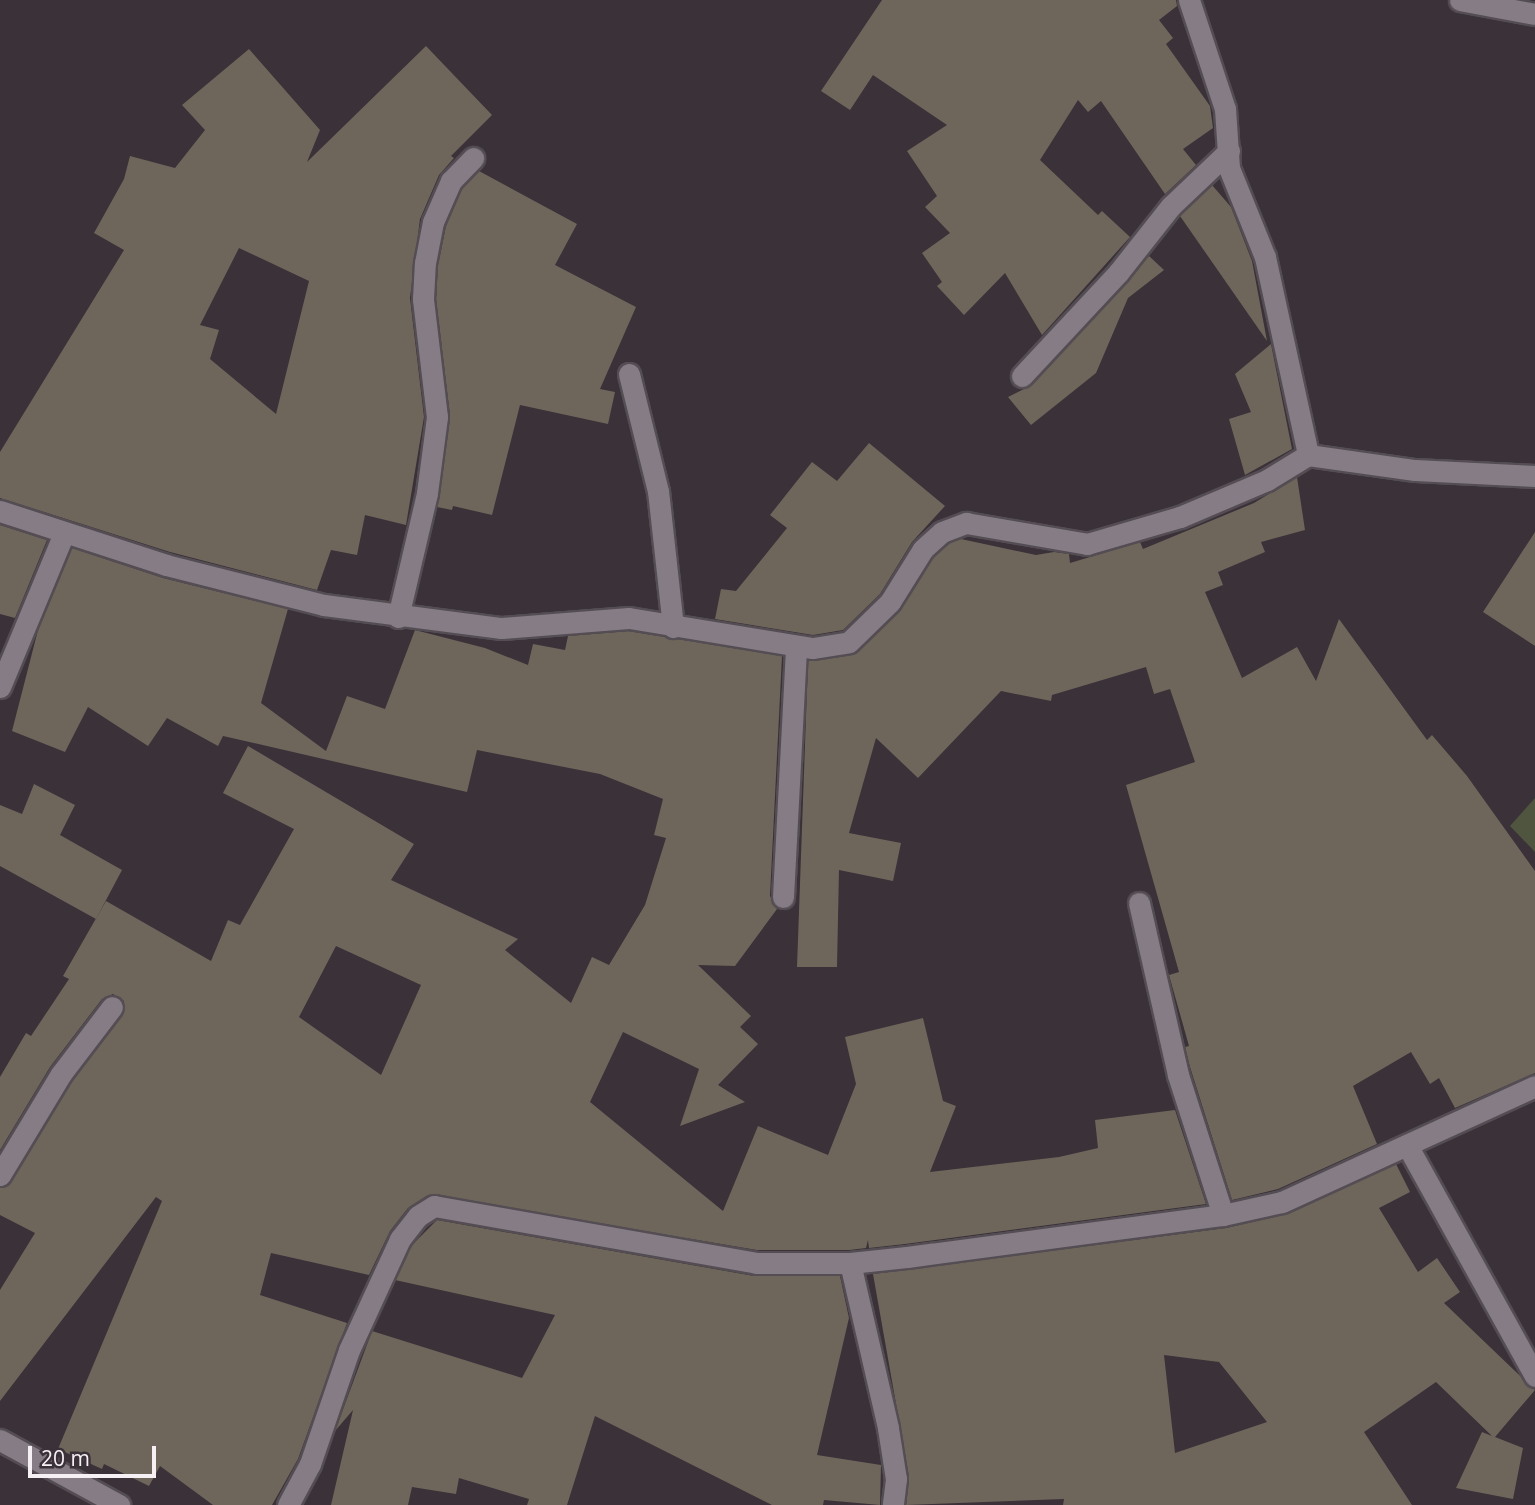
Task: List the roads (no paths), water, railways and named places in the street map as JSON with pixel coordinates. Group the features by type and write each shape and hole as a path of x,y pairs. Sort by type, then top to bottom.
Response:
{"street":[{"path":"1188,0 1225,109 1229,168 1265,257 1308,455"},
{"path":"1460,0 1535,14"},
{"path":"1022,376 1118,273 1171,206 1229,151"},
{"path":"398,617 427,493 437,417 424,310 425,263 433,222 451,181 473,158"},
{"path":"629,374 658,491 673,626"},
{"path":"0,511 166,565 324,605 398,617 502,628 606,618 673,626 796,648 849,642 890,602 923,549 942,532 966,523 1087,544 1180,517 1267,480 1308,455 1415,470 1535,476"},
{"path":"0,687 65,533"},
{"path":"783,897 796,648"},
{"path":"1139,903 1178,1075 1223,1215"},
{"path":"0,1175 61,1074 113,1007"},
{"path":"288,1505 310,1464 349,1350 400,1239 418,1216 434,1206 756,1263 850,1263 1223,1215 1282,1202 1535,1086"},
{"path":"1407,1145 1535,1376"},
{"path":"850,1263 888,1429 896,1479 893,1505"},
{"path":"0,1440 119,1505"}]}
